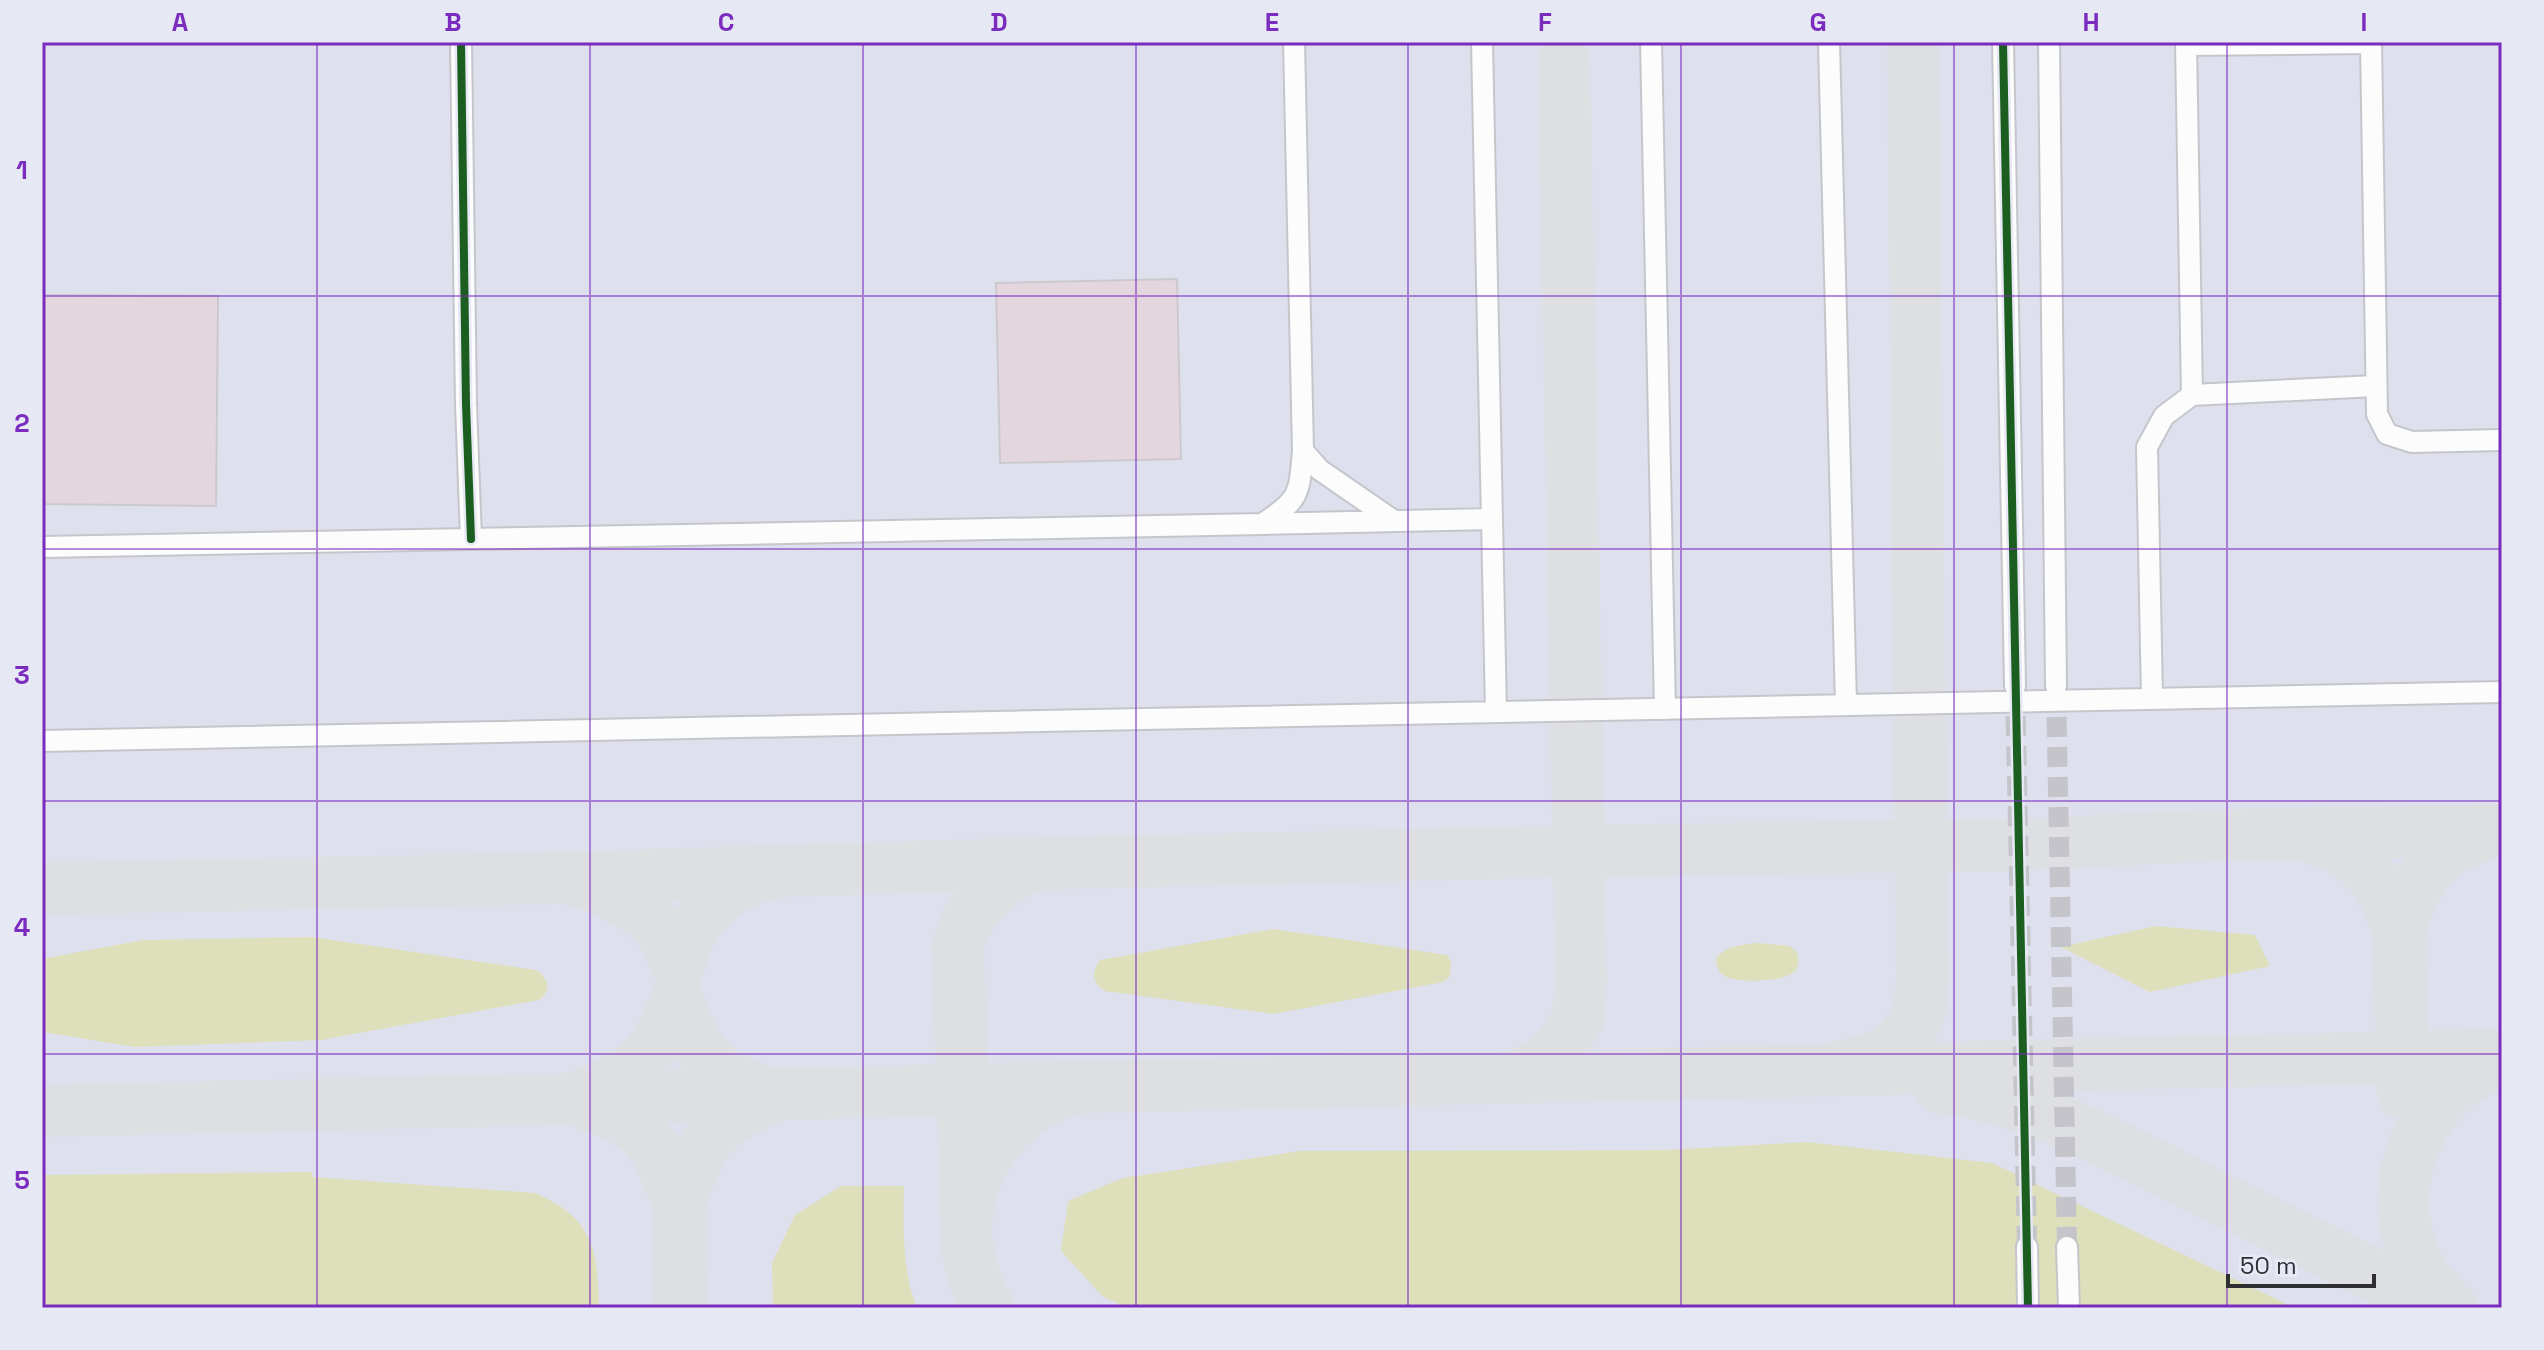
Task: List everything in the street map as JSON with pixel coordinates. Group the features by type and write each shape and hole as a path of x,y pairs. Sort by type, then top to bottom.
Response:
{"street":[{"path":"461,42 471,539"},
{"path":"1262,524 1284,510 1300,488 1303,451 1294,42"},
{"path":"1482,42 1496,712"},
{"path":"1651,42 1665,709"},
{"path":"1829,42 1846,705"},
{"path":"2003,42 2015,686"},
{"path":"2049,42 2056,686"},
{"path":"2192,395 2186,43 2371,42 2377,414 2387,434 2412,442 2502,440"},
{"path":"2152,699 2147,447 2164,416 2192,395 2375,386"},
{"path":"1303,451 1320,470 1394,521"},
{"path":"42,547 1492,519"},
{"path":"42,741 2502,692"},
{"path":"2027,1247 2028,1308"},
{"path":"2067,1247 2069,1308"}],"shaded area":[{"path":"42,42 2502,42 2502,1308 42,1308"}],"green space":[{"path":"2156,926 2255,935 2270,966 2150,992 2061,947"},
{"path":"1274,929 1447,955 1451,962 1450,976 1443,982 1273,1014 1105,991 1094,977 1100,960"},
{"path":"312,937 536,970 544,977 547,988 539,1000 321,1040 135,1047 42,1032 42,959 143,940"},
{"path":"1758,943 1790,946 1797,952 1796,970 1782,978 1761,981 1738,980 1720,972 1716,958 1725,950"},
{"path":"1807,1142 1992,1163 2295,1308 1128,1308 1102,1296 1061,1251 1068,1201 1123,1178 1300,1151 1668,1150"},
{"path":"312,1172 312,1177 535,1193 569,1213 588,1238 597,1269 599,1308 42,1308 42,1175"},
{"path":"841,1186 904,1186 906,1266 918,1308 773,1308 772,1263 795,1215"}],"building":[{"path":"1177,279 1181,459 1000,463 996,283"},
{"path":"42,295 218,296 216,506 42,504"}],"taxiway":[{"path":"1846,1065 1877,1058 1901,1040 1919,1016 1922,979 1913,42"},
{"path":"1515,1077 1545,1062 1562,1043 1578,1019 1581,983 1564,60"},
{"path":"42,889 1579,851 2015,845 2195,836 2502,830"},
{"path":"2307,835 2343,850 2373,877 2387,900 2399,939 2410,900 2432,865 2453,848 2488,833"},
{"path":"966,1216 958,946 962,932 977,907 997,887 1034,864"},
{"path":"576,881 598,888 635,907 655,923 678,967 689,936 703,914 733,889 769,874"},
{"path":"2399,939 2403,1093"},
{"path":"677,997 660,1037 639,1063 611,1082 571,1099 620,1117 643,1134 662,1163 679,1207 696,1161 709,1138 735,1116 775,1095"},
{"path":"677,997 698,1047 708,1059 733,1078 768,1093"},
{"path":"42,1111 2502,1055"},
{"path":"2452,1308 2421,1271 2407,1235 2403,1204 2406,1174 2415,1144 2429,1117 2449,1093 2473,1075 2502,1062"},
{"path":"1940,1087 2005,1101 2068,1124 2440,1308"},
{"path":"989,1308 974,1276 967,1243 968,1210 976,1179 990,1150 1011,1125 1038,1105 1070,1090"},
{"path":"679,1171 680,1308"}],"tunnel":[{"path":"2015,686 2027,1247"},
{"path":"2056,687 2067,1247"}],"cycle path":[{"path":"461,42 471,539"},
{"path":"2003,42 2028,1308"}]}
